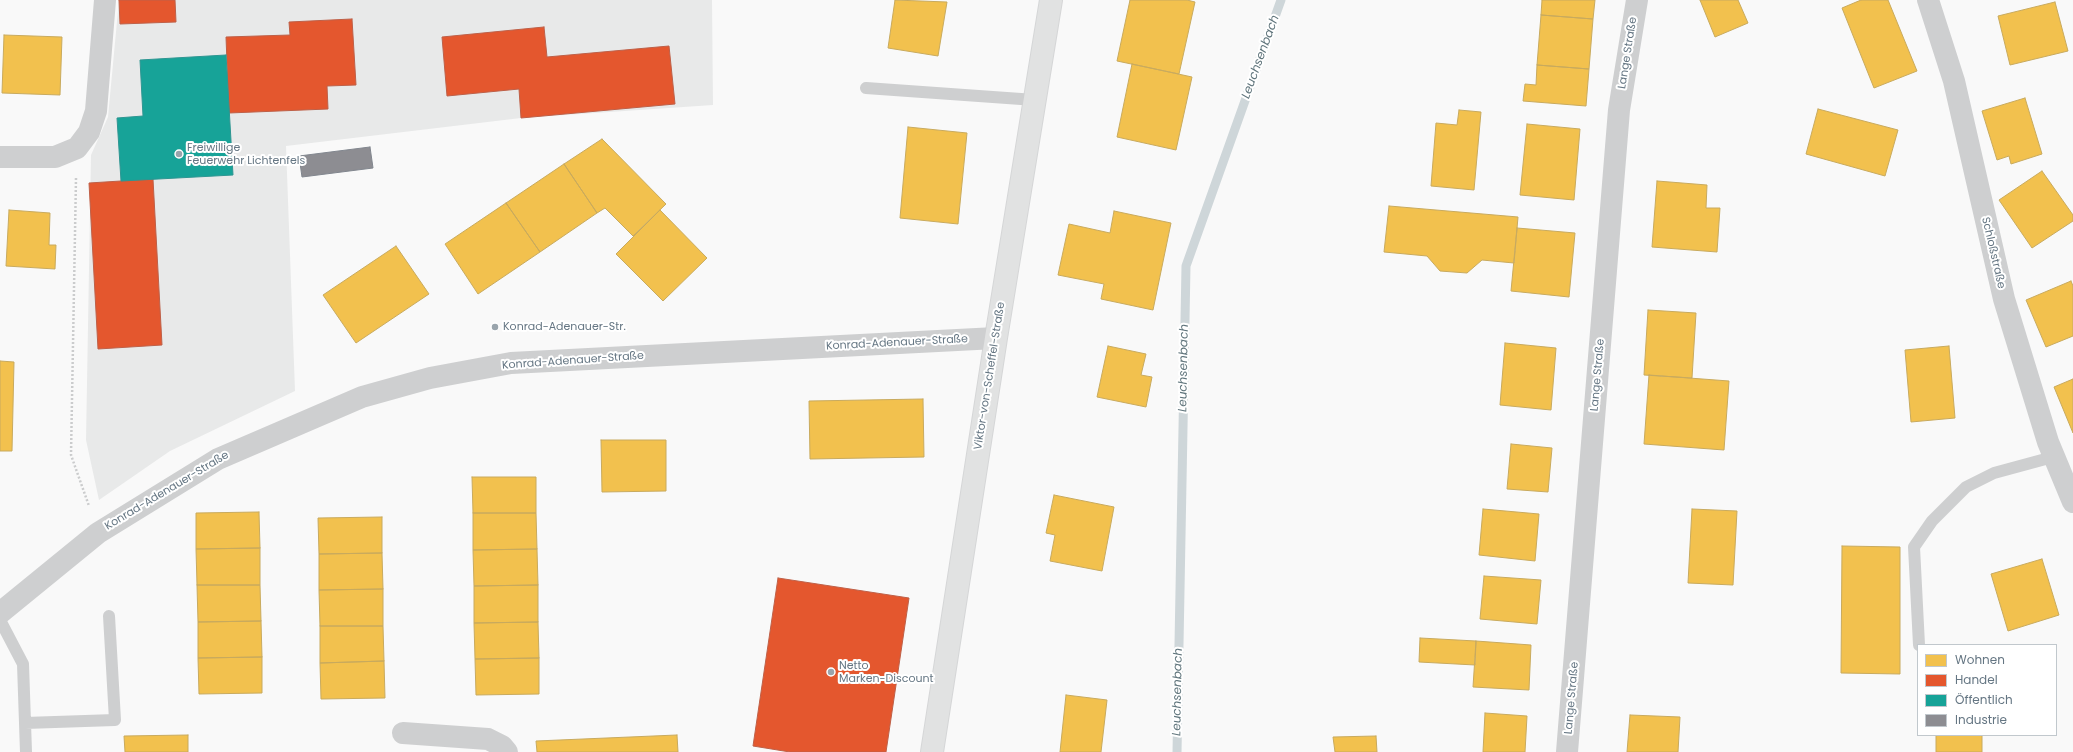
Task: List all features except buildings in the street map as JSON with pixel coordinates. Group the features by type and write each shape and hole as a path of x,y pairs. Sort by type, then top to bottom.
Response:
{"street":[{"path":"0,157 55,157 77,148 89,132 96,112 105,0"},
{"name":"Viktor-von-Scheffel-Straße","path":"932,752 996,338 1052,0"},
{"name":"Lange Straße","path":"1567,752 1619,110 1637,0"},
{"name":"Schloßstraße","path":"1928,0 1954,81 2004,299 2053,457 2073,502"},
{"name":"Konrad-Adenauer-Straße","path":"0,613 98,533 218,459 362,397 430,378 511,363 996,338"},
{"path":"403,733 488,739 502,746 507,752"}],"lane":[{"path":"866,88 1035,100"},
{"path":"1919,644 1914,547 1932,521 1966,487 1994,473 2053,457"},
{"path":"25,723 115,720 108,616"},
{"path":"0,620 23,664 26,752"}],"path":[{"path":"77,148 71,455 98,533"}],"shaded area":[{"path":"119,0 712,0 713,105 521,118 286,146 295,391 170,451 99,500 86,440 91,155 108,117"}],"waterway":[{"name":"Leuchsenbach","path":"1177,752 1186,266 1281,0"}],"place":[{"name":"Freiwillige Feuerwehr Lichtenfels","path":"179,154"},
{"name":"Konrad-Adenauer-Str.","path":"495,327"},
{"name":"Netto Marken-Discount","path":"831,672"}]}
